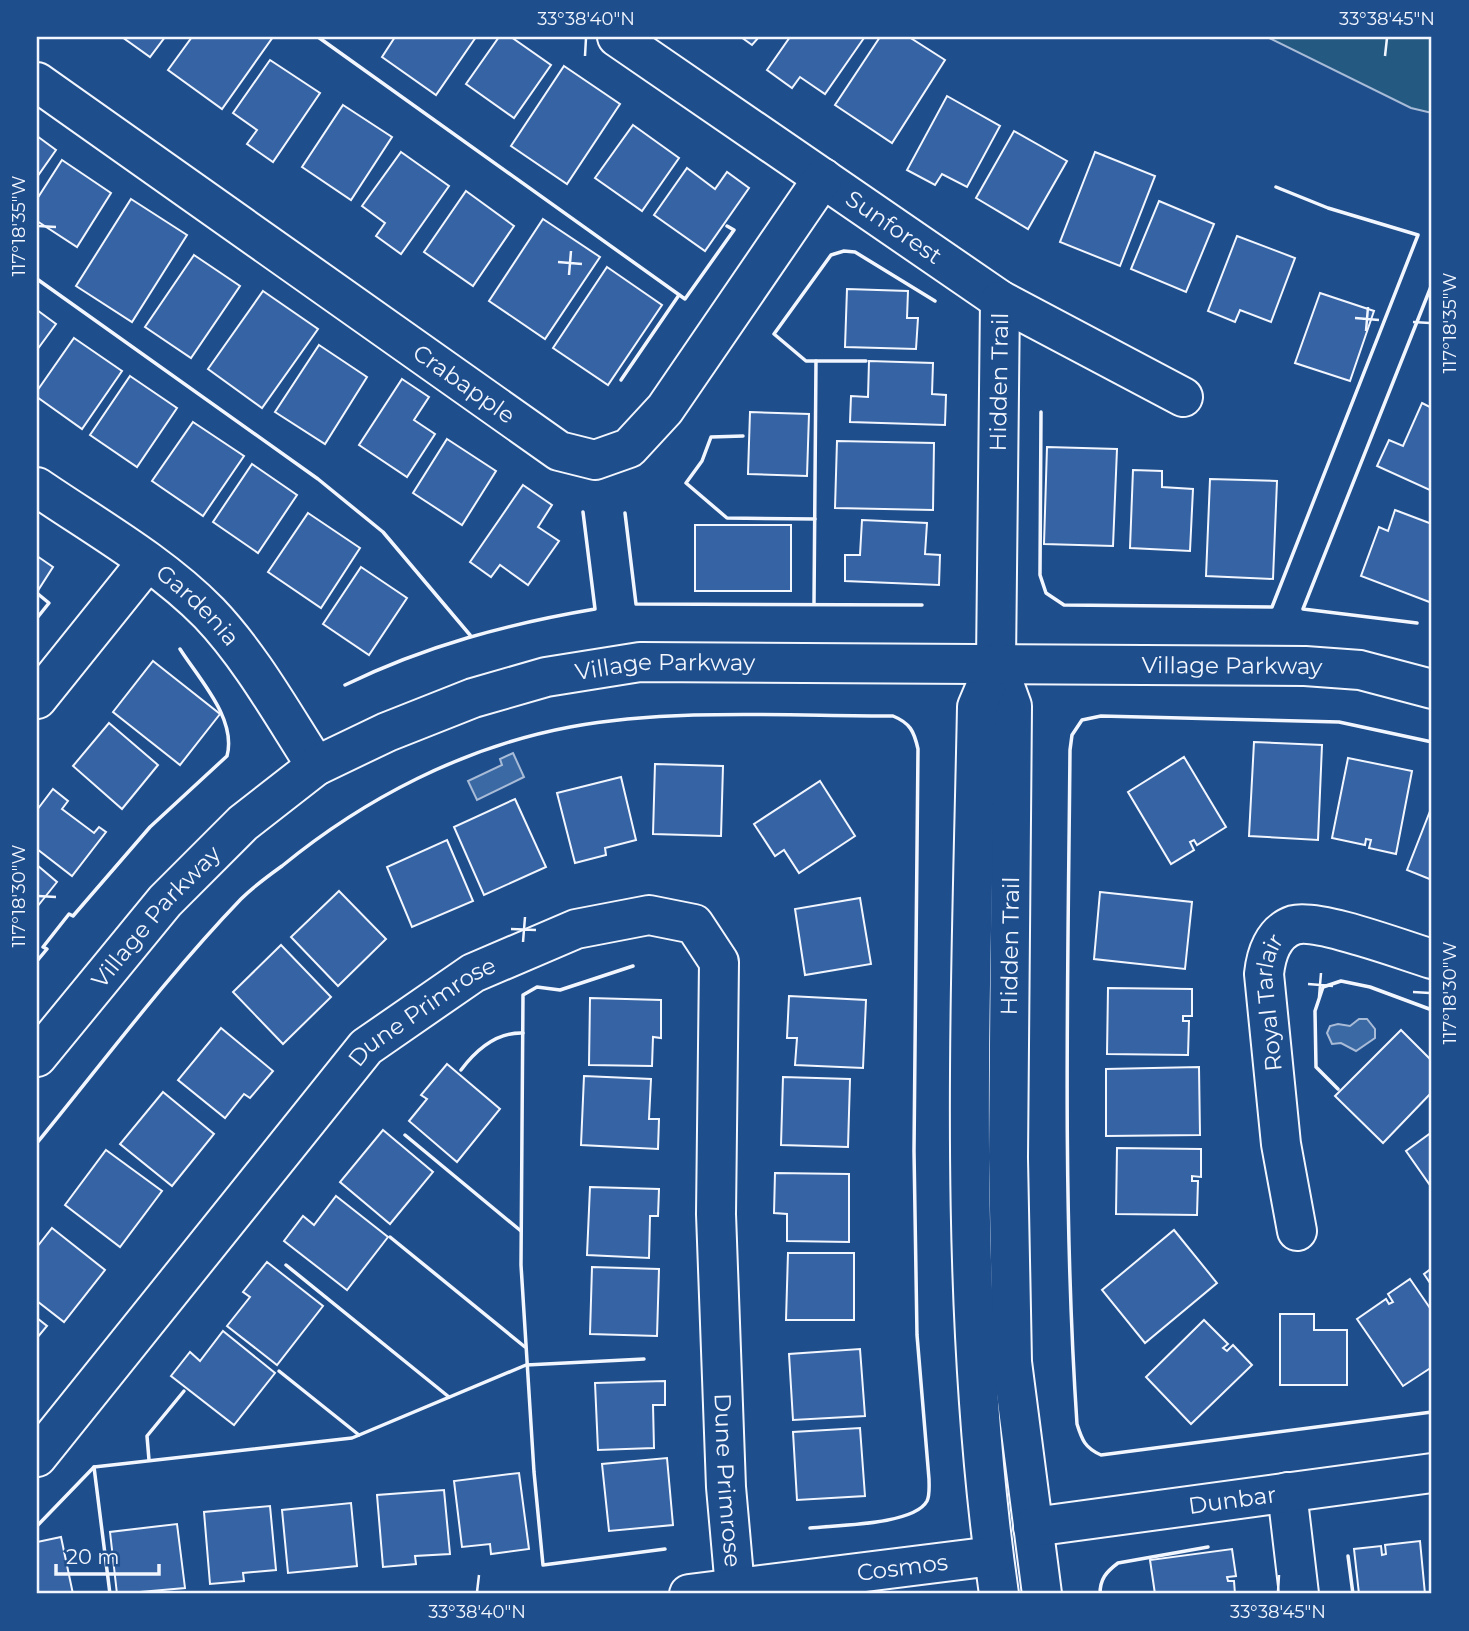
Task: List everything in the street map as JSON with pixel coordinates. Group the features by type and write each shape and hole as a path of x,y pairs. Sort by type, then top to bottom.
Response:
{"street":[{"name":"Sunforest","path":"617,37 1000,300 1183,397"},
{"name":"Crabapple","path":"37,82 559,452 595,460 629,448 665,409 823,178"},
{"name":"Hidden Trail","path":"1000,300 996,662 1012,706 1008,1144 1011,1308 1013,1363 1042,1594"},
{"name":"Gardenia","path":"37,486 147,562 209,613 262,682 316,766"},
{"path":"37,699 147,562"},
{"name":"Village Parkway","path":"37,1057 165,901 243,823 316,766 387,732 473,698 546,677 640,662 996,662 1305,666 1360,670 1432,689"},
{"path":"996,662 977,707 972,1134 973,1352 999,1594"},
{"name":"Dune Primrose","path":"37,1457 366,1047 472,973 576,929 649,915 694,924 719,962 716,1227 726,1487 735,1588"},
{"name":"Royal Tarlair","path":"1297,1231 1281,1144 1264,974 1270,948 1285,931 1304,924 1325,927 1432,959"},
{"name":"Dunbar","path":"1033,1527 1432,1473"},
{"path":"1287,1492 1299,1594"},
{"name":"Cosmos","path":"689,1594 993,1556"}],"shaded area":[{"path":"1267,37 1432,37 1432,113 1411,108"},
{"path":"513,753 524,777 477,800 468,781 502,765 500,759"},
{"path":"1359,1019 1367,1019 1375,1029 1375,1038 1356,1051 1341,1043 1332,1044 1327,1033 1330,1026 1350,1026"}],"building":[{"path":"122,37 165,37 150,57"},
{"path":"192,37 273,37 222,109 168,70"},
{"path":"395,37 476,37 436,95 382,57"},
{"path":"499,37 511,37 551,65 514,118 466,84"},
{"path":"741,37 759,37 752,45"},
{"path":"790,37 864,38 825,94 800,77 792,88 767,70"},
{"path":"880,37 909,37 945,60 892,143 835,105"},
{"path":"270,60 320,93 273,162 247,144 257,130 233,113"},
{"path":"564,66 620,104 567,184 511,146"},
{"path":"947,96 1000,126 967,187 942,174 935,185 907,170"},
{"path":"343,105 392,137 351,200 302,167"},
{"path":"633,125 679,158 642,211 595,178"},
{"path":"1014,131 1067,161 1028,229 976,198"},
{"path":"37,136 56,150 37,177"},
{"path":"401,152 449,186 401,254 376,236 385,223 362,206"},
{"path":"1095,152 1155,176 1120,266 1060,242"},
{"path":"62,160 111,193 77,247 37,221 37,199"},
{"path":"687,168 715,189 727,172 749,188 705,251 654,215"},
{"path":"466,191 514,226 473,286 424,252"},
{"path":"131,199 187,235 132,322 76,286"},
{"path":"1159,201 1214,224 1186,292 1131,269"},
{"path":"543,219 600,257 545,339 489,301"},
{"path":"1237,236 1295,258 1271,322 1240,310 1235,322 1208,311"},
{"path":"194,255 240,286 191,358 145,327"},
{"path":"607,267 662,305 608,385 553,348"},
{"path":"847,289 908,291 907,318 918,318 916,349 845,347"},
{"path":"263,291 318,329 262,408 208,369"},
{"path":"1320,293 1374,311 1350,381 1295,363"},
{"path":"37,310 56,324 37,350"},
{"path":"74,338 122,371 82,429 37,397 37,391"},
{"path":"319,345 367,377 325,444 275,412"},
{"path":"869,361 933,363 932,394 946,395 945,425 850,422 851,396 868,397"},
{"path":"130,376 177,408 137,467 90,435"},
{"path":"402,379 429,397 414,420 435,434 407,477 359,445"},
{"path":"1422,403 1432,408 1432,491 1377,466 1389,440 1403,446"},
{"path":"750,412 809,414 807,476 748,474"},
{"path":"193,422 244,456 203,516 152,481"},
{"path":"447,439 496,471 462,525 413,493"},
{"path":"837,441 934,443 933,510 835,508"},
{"path":"1047,447 1117,449 1113,546 1044,544"},
{"path":"252,464 297,495 258,553 213,522"},
{"path":"1133,470 1162,471 1162,487 1193,489 1190,551 1130,548"},
{"path":"1210,479 1277,481 1273,579 1206,576"},
{"path":"523,485 552,505 538,527 559,541 528,585 500,565 491,577 470,562"},
{"path":"1395,510 1432,524 1432,603 1361,576 1379,527 1388,531"},
{"path":"308,513 360,548 321,608 268,572"},
{"path":"862,520 927,523 925,554 940,555 939,585 845,581 845,555 860,555"},
{"path":"695,525 791,525 791,591 695,591"},
{"path":"37,556 53,567 37,592"},
{"path":"361,567 407,598 369,655 323,624"},
{"path":"153,661 220,714 180,765 113,712"},
{"path":"109,723 158,765 122,809 73,766"},
{"path":"1254,742 1322,745 1318,840 1249,836"},
{"path":"1184,757 1226,827 1197,845 1194,840 1190,842 1194,850 1171,864 1128,792"},
{"path":"1348,758 1412,771 1396,854 1369,848 1371,840 1366,839 1365,845 1332,838"},
{"path":"655,764 723,766 721,836 653,834"},
{"path":"621,777 636,840 605,848 606,855 575,863 557,793"},
{"path":"820,781 855,836 799,873 784,850 775,856 754,824"},
{"path":"53,789 68,801 62,809 94,833 99,827 106,832 72,876 37,849 37,810"},
{"path":"515,799 546,867 484,895 454,827"},
{"path":"1432,806 1432,880 1407,870"},
{"path":"447,840 473,901 412,927 387,867"},
{"path":"37,865 57,882 37,907"},
{"path":"339,891 386,939 338,986 291,937"},
{"path":"1100,892 1192,902 1185,969 1094,959"},
{"path":"860,898 871,964 805,975 795,909"},
{"path":"281,945 331,997 283,1044 233,992"},
{"path":"1108,988 1192,989 1192,1016 1183,1016 1183,1021 1189,1021 1188,1055 1107,1054"},
{"path":"789,996 866,1000 863,1068 795,1065 797,1038 787,1038"},
{"path":"590,998 661,1000 661,1038 653,1037 652,1066 589,1065"},
{"path":"221,1028 273,1071 250,1098 244,1094 225,1118 178,1080"},
{"path":"1401,1030 1432,1061 1432,1092 1383,1143 1335,1096"},
{"path":"447,1064 500,1109 457,1162 409,1121 427,1099 421,1095"},
{"path":"1199,1067 1200,1135 1106,1136 1106,1069"},
{"path":"584,1076 651,1079 649,1119 659,1119 658,1149 581,1145"},
{"path":"783,1077 850,1079 848,1147 781,1145"},
{"path":"163,1092 214,1134 172,1186 120,1144"},
{"path":"383,1130 433,1172 390,1224 340,1182"},
{"path":"1432,1132 1432,1188 1406,1151"},
{"path":"1117,1148 1201,1149 1201,1177 1192,1176 1192,1181 1198,1181 1197,1215 1116,1214"},
{"path":"106,1150 162,1191 120,1247 65,1205"},
{"path":"775,1173 849,1174 849,1242 787,1241 787,1214 774,1213"},
{"path":"590,1187 659,1189 658,1216 650,1216 649,1258 587,1255"},
{"path":"336,1196 388,1237 347,1290 284,1241 303,1216 314,1225"},
{"path":"52,1228 105,1270 64,1322 37,1301 37,1247"},
{"path":"1174,1230 1217,1283 1145,1343 1102,1290"},
{"path":"788,1253 854,1253 854,1320 786,1320"},
{"path":"267,1262 323,1306 277,1365 227,1326 250,1297 243,1292"},
{"path":"592,1267 659,1269 657,1336 590,1334"},
{"path":"1432,1268 1432,1286 1424,1274"},
{"path":"1410,1279 1432,1311 1432,1367 1403,1386 1357,1319 1386,1299 1389,1304 1393,1302 1388,1294"},
{"path":"1280,1314 1314,1314 1314,1330 1347,1330 1347,1385 1280,1385"},
{"path":"37,1318 47,1326 37,1338"},
{"path":"1204,1320 1228,1344 1223,1348 1227,1351 1233,1345 1252,1365 1191,1424 1146,1377"},
{"path":"223,1331 275,1373 234,1425 171,1376 190,1352 200,1361"},
{"path":"860,1349 865,1416 793,1420 789,1354"},
{"path":"665,1381 665,1405 653,1405 654,1448 598,1450 595,1383"},
{"path":"860,1428 865,1496 797,1500 793,1432"},
{"path":"667,1458 673,1525 609,1531 602,1464"},
{"path":"519,1473 529,1549 491,1554 490,1544 462,1547 454,1481"},
{"path":"444,1490 450,1554 415,1556 416,1564 383,1567 377,1495"},
{"path":"351,1503 357,1566 288,1573 282,1510"},
{"path":"270,1506 276,1570 243,1573 244,1581 210,1584 204,1512"},
{"path":"177,1524 185,1588 117,1594 110,1532"},
{"path":"61,1537 73,1594 37,1594 37,1542"},
{"path":"1420,1541 1425,1594 1359,1594 1354,1549 1381,1546 1382,1555 1386,1554 1385,1545"},
{"path":"1232,1549 1236,1576 1227,1577 1228,1581 1234,1581 1235,1594 1155,1594 1150,1560"}],"wall":[{"path":"318,37 685,299 734,230 727,226"},
{"path":"1041,412 1040,575 1046,593 1064,605 1272,607 1418,235 1328,208 1276,187"},
{"path":"866,361 806,361 774,334 831,255 844,251 855,252 935,301"},
{"path":"37,279 318,479 383,532 470,635"},
{"path":"1417,623 1303,609 1432,284"},
{"path":"621,380 679,295"},
{"path":"814,603 816,361"},
{"path":"743,436 711,437 702,461 686,483 727,518 815,519"},
{"path":"345,685 405,659 467,638 595,609 583,512"},
{"path":"625,513 636,604 922,605"},
{"path":"37,618 49,603 38,594"},
{"path":"37,961 47,949 43,947 69,914 73,916 150,827 227,756 229,742 222,714 180,649"},
{"path":"37,1143 162,988 246,895 347,818 417,778 454,762 531,736 609,721 731,714 893,716 910,728 918,749 914,1151 917,1335 929,1493 927,1501 907,1515 873,1522 810,1528"},
{"path":"1432,742 1339,722 1101,716 1082,720 1072,735 1070,750 1067,1087 1072,1340 1077,1424 1088,1446 1101,1455 1432,1412"},
{"path":"633,966 560,990 537,987 523,995 521,1265 534,1472 543,1565 665,1549"},
{"path":"1338,1089 1316,1067 1315,1011 1323,987 1341,981 1370,987 1432,1010"},
{"path":"461,1070 473,1056 496,1039 513,1033 523,1033"},
{"path":"405,1135 521,1231"},
{"path":"390,1237 525,1347"},
{"path":"286,1265 449,1397"},
{"path":"37,1526 94,1467 352,1438 526,1365 644,1359"},
{"path":"279,1371 359,1435"},
{"path":"149,1460 147,1436 184,1391"},
{"path":"94,1467 110,1594"},
{"path":"1100,1594 1104,1576 1118,1563 1208,1547"},
{"path":"1348,1556 1353,1594"}]}
